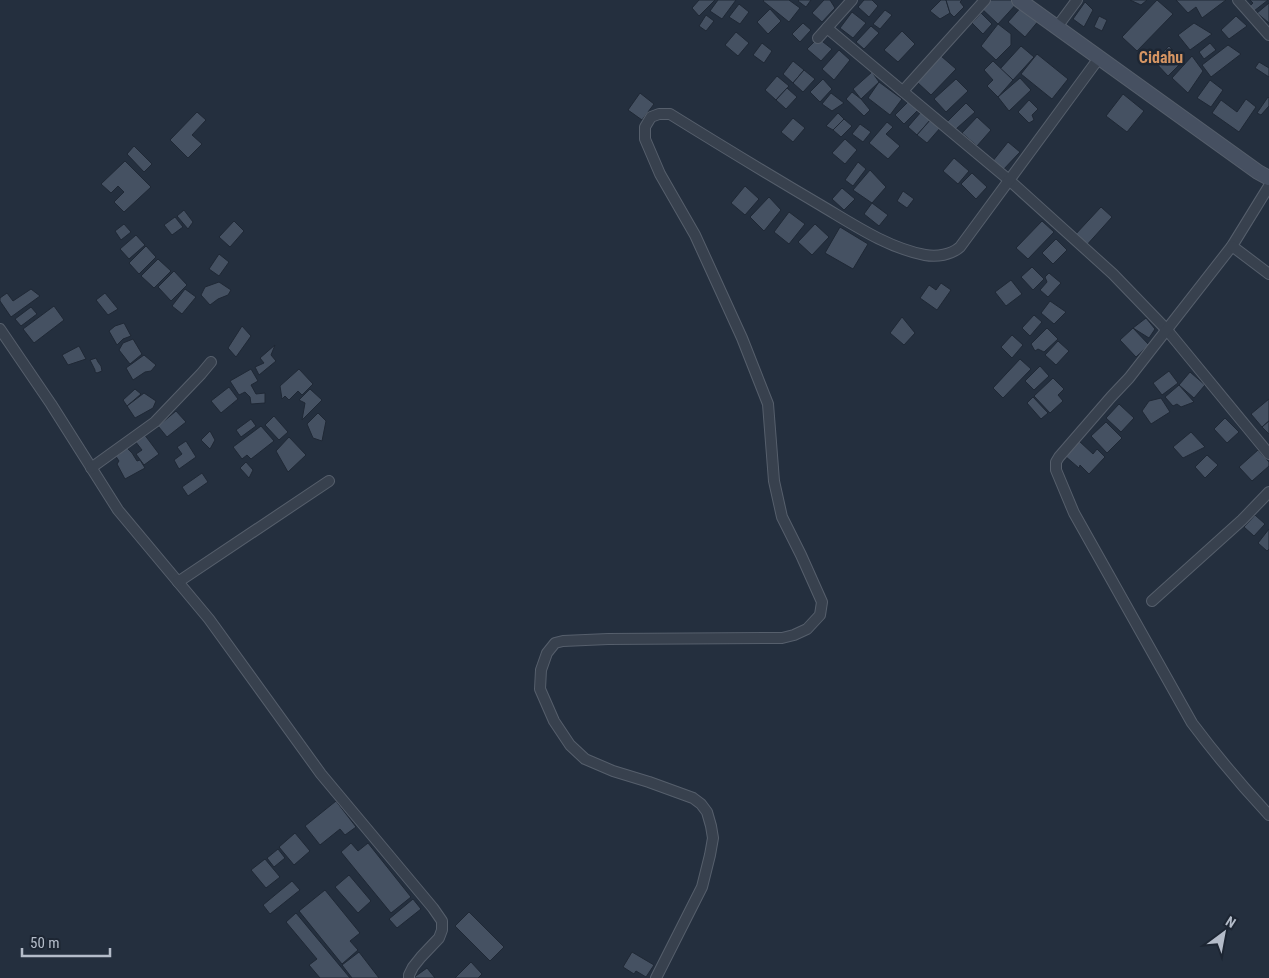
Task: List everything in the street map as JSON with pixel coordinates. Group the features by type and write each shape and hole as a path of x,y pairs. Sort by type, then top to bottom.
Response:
{"main road":[{"path":"1019,0 1269,178"}],"street":[{"path":"818,38 852,0"},
{"path":"902,91 986,0"},
{"path":"1057,28 1077,0"},
{"path":"1238,0 1269,35"},
{"path":"827,28 1009,180 1113,274 1167,330 1269,454"},
{"path":"656,978 702,887 713,838 707,812 693,798 613,771 585,759 570,745 554,721 540,689 542,670 547,653 555,643 563,641 608,638 782,638 794,636 814,623 820,614 822,602 782,518 774,481 768,404 742,338 695,236 644,139 645,127 651,117 658,114 670,114 756,168 874,236 899,247 937,256 956,251 960,247 1099,58"},
{"path":"1269,186 1232,246 1129,378 1059,457 1056,462 1056,470 1074,513 1188,715 1211,748 1246,791 1269,815"},
{"path":"1232,246 1269,274"},
{"path":"0,329 51,404 118,510 209,619 321,774 442,921 440,938 413,967 408,975 409,978"},
{"path":"91,468 155,422 211,362"},
{"path":"178,582 329,481"},
{"path":"1152,600 1236,526 1269,492"}],"building":[{"path":"699,0 715,0 699,16 692,8"},
{"path":"718,0 736,0 722,19 710,11"},
{"path":"764,0 789,0 800,8 789,22"},
{"path":"799,0 811,0 806,7"},
{"path":"824,0 830,0 835,8 822,22 812,13"},
{"path":"864,0 872,0 878,6 869,17 858,7"},
{"path":"941,0 946,0 950,13 940,19 930,11"},
{"path":"946,0 962,0 960,2 964,7 954,17 950,13"},
{"path":"987,0 1019,1 998,24 980,7"},
{"path":"1130,0 1147,0 1141,5"},
{"path":"1157,0 1173,14 1137,51 1122,37"},
{"path":"1176,0 1226,0 1202,18 1196,7 1188,13"},
{"path":"1250,0 1268,0 1254,11 1250,6 1253,3"},
{"path":"1085,2 1093,10 1084,27 1073,19"},
{"path":"1269,3 1269,23 1257,13"},
{"path":"739,4 749,12 740,24 729,17"},
{"path":"1023,5 1040,19 1025,37 1008,22"},
{"path":"770,9 781,21 768,34 757,22"},
{"path":"885,10 892,15 880,29 873,24"},
{"path":"852,12 866,23 853,38 840,28"},
{"path":"981,13 992,24 983,34 972,23"},
{"path":"706,15 714,21 706,31 699,26"},
{"path":"1099,16 1107,20 1102,31 1094,27"},
{"path":"1236,16 1247,26 1229,39 1221,30"},
{"path":"803,23 811,30 800,42 792,34"},
{"path":"1194,23 1212,34 1190,50 1178,35"},
{"path":"998,24 1011,34 1011,45 996,60 981,46"},
{"path":"871,26 879,33 864,49 856,42"},
{"path":"902,31 915,44 898,62 884,50"},
{"path":"736,32 749,43 738,56 725,45"},
{"path":"818,38 832,49 821,61 807,49"},
{"path":"762,43 772,51 764,63 753,55"},
{"path":"1210,43 1216,50 1204,59 1199,52"},
{"path":"1228,45 1241,54 1211,77 1202,65"},
{"path":"1021,46 1034,57 1013,80 1000,69"},
{"path":"1169,46 1183,61 1168,76 1154,61"},
{"path":"839,50 850,60 834,80 822,69"},
{"path":"1037,54 1068,79 1052,99 1021,74"},
{"path":"941,56 956,69 931,95 917,82"},
{"path":"1192,56 1203,71 1188,93 1172,78"},
{"path":"793,61 804,70 793,83 783,74"},
{"path":"993,61 1013,80 998,97 987,86 993,80 984,70"},
{"path":"1259,62 1269,68 1269,77 1255,68"},
{"path":"804,70 815,79 803,92 793,83"},
{"path":"872,72 879,82 861,99 853,89"},
{"path":"777,76 789,86 776,100 765,90"},
{"path":"1020,78 1031,90 1009,111 998,97"},
{"path":"823,79 832,89 820,102 810,92"},
{"path":"956,79 968,91 946,112 934,99"},
{"path":"1210,80 1223,90 1211,107 1197,98"},
{"path":"879,82 902,99 890,115 868,98"},
{"path":"787,88 797,97 786,109 776,100"},
{"path":"852,92 870,110 864,116 846,99"},
{"path":"640,93 654,104 642,120 628,110"},
{"path":"831,93 844,103 832,111 822,104"},
{"path":"1123,94 1144,111 1127,132 1106,116"},
{"path":"1268,97 1269,106 1261,115 1257,113"},
{"path":"1246,99 1256,107 1239,132 1212,113 1221,100 1237,112"},
{"path":"1029,100 1038,109 1032,115 1034,120 1029,123 1018,112"},
{"path":"909,101 918,110 904,124 895,115"},
{"path":"966,103 975,112 956,129 947,122"},
{"path":"197,112 206,120 192,135 202,144 188,158 170,140"},
{"path":"921,112 933,117 917,135 908,127"},
{"path":"838,113 844,119 833,130 826,126"},
{"path":"977,117 991,130 977,146 962,133"},
{"path":"793,118 805,128 793,142 781,132"},
{"path":"844,119 852,126 841,137 833,130"},
{"path":"931,119 941,127 927,143 917,135"},
{"path":"887,122 893,127 886,134 900,146 888,159 869,143"},
{"path":"860,124 871,132 863,142 852,134"},
{"path":"845,139 857,150 845,164 832,153"},
{"path":"1008,142 1020,152 1003,170 992,162"},
{"path":"134,146 152,164 144,172 127,154"},
{"path":"954,158 969,171 958,184 943,171"},
{"path":"125,161 151,187 124,212 114,202 124,192 118,186 111,193 101,184"},
{"path":"858,162 866,169 853,186 845,180"},
{"path":"870,170 886,187 872,203 853,190"},
{"path":"972,173 987,187 976,199 961,184"},
{"path":"745,186 759,199 745,215 731,203"},
{"path":"842,188 855,199 844,210 832,199"},
{"path":"903,191 914,199 907,208 897,201"},
{"path":"769,197 781,210 764,231 750,217"},
{"path":"872,203 888,215 879,226 864,214"},
{"path":"1101,207 1112,217 1085,247 1074,236"},
{"path":"184,210 193,222 188,229 177,216"},
{"path":"789,212 805,224 789,244 774,232"},
{"path":"175,217 183,227 172,235 164,225"},
{"path":"234,221 244,231 230,247 219,237"},
{"path":"1042,221 1054,232 1028,259 1016,248"},
{"path":"124,224 131,232 121,240 115,231"},
{"path":"815,224 829,237 812,255 798,242"},
{"path":"840,227 868,244 853,269 825,253"},
{"path":"136,235 145,245 129,259 120,249"},
{"path":"1056,239 1067,250 1053,264 1042,253"},
{"path":"146,246 156,257 139,274 129,263"},
{"path":"219,254 229,262 219,276 209,269"},
{"path":"158,259 171,271 154,288 141,276"},
{"path":"1032,267 1044,279 1033,290 1021,277"},
{"path":"174,271 187,285 171,301 158,287"},
{"path":"1049,273 1061,283 1048,297 1040,290 1047,282 1045,277"},
{"path":"1011,280 1022,294 1006,306 995,292"},
{"path":"219,282 231,290 228,295 210,305 201,295 205,287"},
{"path":"941,283 951,290 937,310 920,298 929,285 936,290"},
{"path":"31,289 40,296 11,317 0,301 0,298 7,293 13,301"},
{"path":"185,289 196,297 182,314 172,306"},
{"path":"105,293 118,309 108,315 96,300"},
{"path":"1050,301 1066,312 1054,324 1041,313"},
{"path":"54,306 64,320 34,343 23,329"},
{"path":"31,307 37,314 21,326 15,319"},
{"path":"1034,315 1042,322 1030,336 1022,328"},
{"path":"902,317 915,333 904,345 890,333"},
{"path":"1146,318 1155,329 1149,338 1133,328"},
{"path":"124,323 131,336 123,339 117,345 109,331 115,326"},
{"path":"242,326 251,336 236,357 228,348"},
{"path":"1047,328 1058,339 1044,352 1038,349 1035,351 1031,344"},
{"path":"1133,328 1149,345 1136,357 1120,340"},
{"path":"1012,335 1023,345 1012,358 1001,347"},
{"path":"133,339 142,354 130,364 119,350 123,343"},
{"path":"1058,341 1069,351 1056,365 1045,355"},
{"path":"275,345 271,355 276,361 259,375 255,367 264,363 260,358"},
{"path":"79,346 86,359 68,365 62,355"},
{"path":"144,355 156,365 151,371 145,372 133,380 126,368"},
{"path":"96,358 102,371 97,373 90,360"},
{"path":"1020,359 1031,369 1003,398 993,388"},
{"path":"1040,366 1049,376 1034,390 1025,381"},
{"path":"251,369 258,381 251,385 256,394 265,393 265,403 251,404 250,397 245,392 239,395 230,381"},
{"path":"299,369 313,384 302,395 298,391 289,400 285,396 282,399 280,386"},
{"path":"1169,371 1178,383 1162,395 1153,383"},
{"path":"1190,372 1205,385 1194,398 1179,385"},
{"path":"1053,378 1064,389 1058,395 1063,401 1050,413 1034,396"},
{"path":"1179,385 1194,402 1181,407 1177,404 1173,406 1165,397"},
{"path":"229,387 238,399 221,413 211,401"},
{"path":"135,389 141,394 127,406 123,400"},
{"path":"310,389 322,400 302,420 305,403 299,400"},
{"path":"144,393 156,401 153,408 135,418 127,406"},
{"path":"1033,397 1048,413 1041,419 1027,403"},
{"path":"1161,398 1170,412 1151,424 1142,411 1149,401"},
{"path":"1269,399 1269,421 1262,427 1251,414"},
{"path":"1119,404 1134,418 1121,432 1106,418"},
{"path":"176,411 186,422 167,437 158,426"},
{"path":"318,413 326,421 322,441 313,438 307,424"},
{"path":"274,416 288,432 279,440 265,425"},
{"path":"1225,418 1239,432 1227,443 1214,429"},
{"path":"251,419 256,426 241,437 236,430"},
{"path":"1269,421 1269,434 1262,427"},
{"path":"1106,422 1122,438 1107,453 1091,436"},
{"path":"261,426 274,441 251,459 247,455 242,459 233,447"},
{"path":"210,431 215,440 210,449 201,440"},
{"path":"1191,432 1205,447 1183,458 1173,447"},
{"path":"144,434 159,454 144,465 136,454 142,450 135,441"},
{"path":"289,437 306,455 288,472 276,451"},
{"path":"186,441 196,457 179,469 174,460 182,454 177,447"},
{"path":"1079,441 1093,454 1097,449 1105,457 1089,474 1080,465 1079,468 1065,456"},
{"path":"126,447 137,461 140,460 145,468 125,479 117,464 119,461 115,455 120,454 119,451"},
{"path":"1258,450 1269,462 1269,466 1252,481 1239,467"},
{"path":"1207,455 1218,465 1205,478 1195,467"},
{"path":"246,462 253,470 249,478 240,468"},
{"path":"202,473 208,482 188,496 182,487"},
{"path":"1255,515 1265,524 1254,536 1244,527"},
{"path":"1269,529 1269,549 1267,551 1258,543"},
{"path":"336,801 356,827 345,835 340,829 320,845 305,826"},
{"path":"295,833 310,851 294,865 279,847"},
{"path":"351,843 358,851 368,843 411,897 391,913 341,852"},
{"path":"278,849 285,858 274,867 267,858"},
{"path":"265,859 280,877 266,888 251,870"},
{"path":"349,875 371,901 358,913 335,887"},
{"path":"292,881 300,890 270,914 263,905"},
{"path":"325,890 360,933 350,941 358,950 342,964 299,911"},
{"path":"413,899 421,909 397,928 389,919"},
{"path":"469,912 504,947 490,961 455,926"},
{"path":"296,913 350,978 320,978 309,965 317,959 286,922"},
{"path":"359,952 379,978 352,978 342,965"},
{"path":"632,952 654,965 646,977 636,971 634,974 623,967"},
{"path":"471,962 482,974 478,978 455,978"},
{"path":"427,968 435,978 413,978"}],"district":[{"name":"Cidahu","path":"1161,57"}]}
